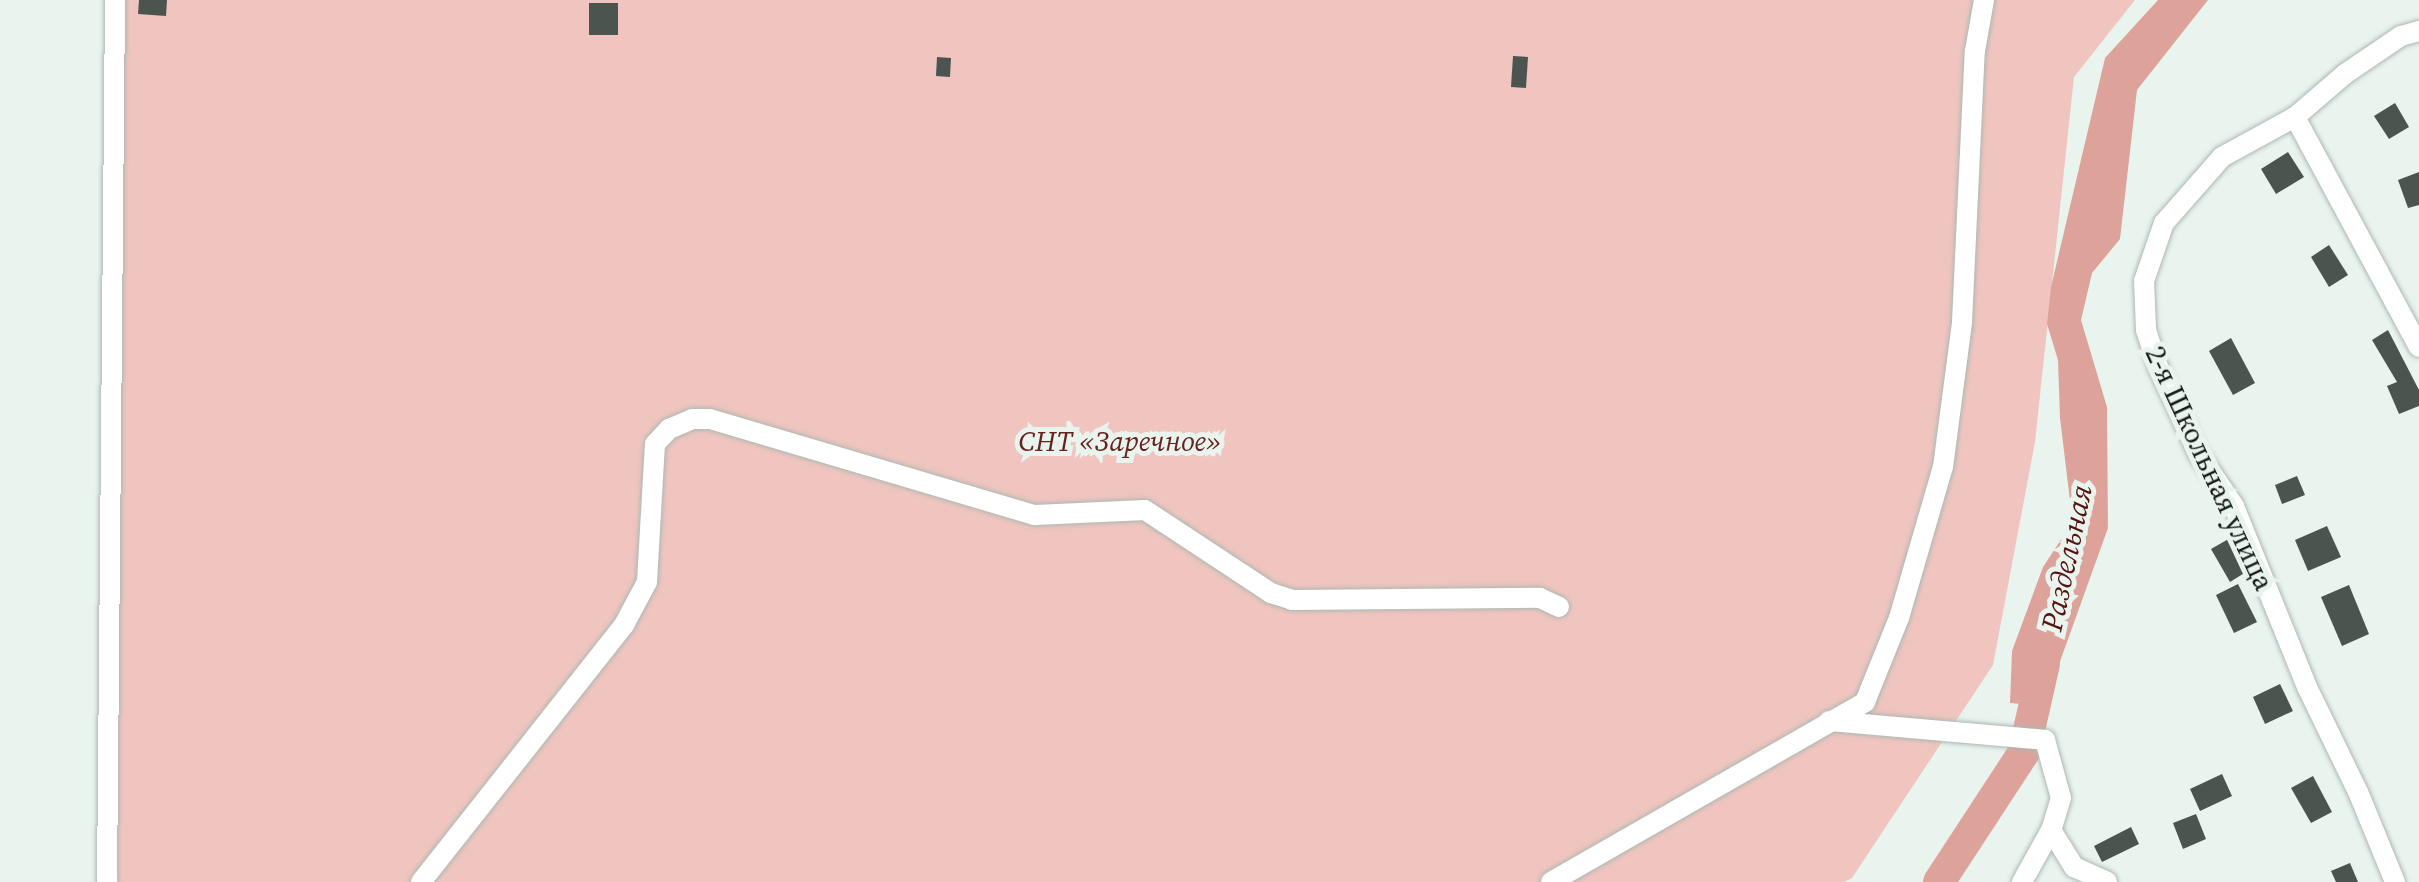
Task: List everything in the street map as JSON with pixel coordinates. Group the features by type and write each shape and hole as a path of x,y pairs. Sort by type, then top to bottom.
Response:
{"street":[{"path":"107,882 114,0"},
{"path":"1551,882 1865,702 1899,618 1943,467 1962,322 1975,51 1984,0"},
{"name":"2-я Школьная улица","path":"2394,882 2358,792 2307,688 2234,506 2198,453 2158,367 2146,330 2144,281 2164,223 2222,157 2295,117 2345,74 2400,36 2419,31"},
{"path":"2295,117 2336,186 2419,346"},
{"path":"421,882 624,625 647,582 654,444 669,428 692,420 710,419 1035,516 1145,510 1271,592 1292,600 1540,598 1558,607"},
{"path":"1829,721 1917,732 1984,731 2044,740 2061,798 2051,830 2022,882"},
{"path":"2051,830 2074,867 2107,882"}],"green space":[{"name":"СНТ «Заречное»","path":"113,0 2135,0 2074,77 2035,442 1993,665 1852,878 1844,882 118,882 105,730"}],"water":[{"path":"2158,0 2208,0 2137,90 2120,239 2092,273 2081,320 2107,407 2108,528 2053,681 2034,705 2010,703 2012,651 2043,567 2068,529 2071,509 2060,418 2058,360 2047,324 2051,287 2105,58"}],"building":[{"path":"139,0 167,0 166,16 138,14"},
{"path":"589,3 618,3 618,35 589,35"},
{"path":"1513,56 1528,57 1526,88 1511,87"},
{"path":"937,57 951,58 950,77 936,76"},
{"path":"2395,103 2409,127 2389,139 2374,116"},
{"path":"2288,152 2304,177 2276,194 2261,169"},
{"path":"2419,172 2419,205 2408,208 2398,180"},
{"path":"2329,245 2348,275 2329,287 2311,257"},
{"path":"2388,330 2419,390 2419,406 2399,414 2387,386 2397,382 2372,340"},
{"path":"2231,338 2255,383 2233,395 2209,351"},
{"path":"2297,476 2305,495 2282,504 2275,485"},
{"path":"2327,526 2341,557 2308,571 2295,540"},
{"path":"2232,537 2246,572 2230,582 2211,549"},
{"path":"2238,584 2257,622 2234,633 2216,595"},
{"path":"2349,585 2369,634 2342,646 2321,597"},
{"path":"2280,684 2293,711 2265,724 2253,697"},
{"path":"2222,774 2232,796 2200,811 2190,789"},
{"path":"2313,776 2332,812 2311,823 2291,788"},
{"path":"2196,814 2206,839 2183,849 2173,823"},
{"path":"2131,827 2139,844 2102,862 2094,846"},
{"path":"2350,863 2358,882 2336,882 2331,871"}],"waterway":[{"name":"Раздельная","path":"1939,882 2024,752 2044,664"}]}
